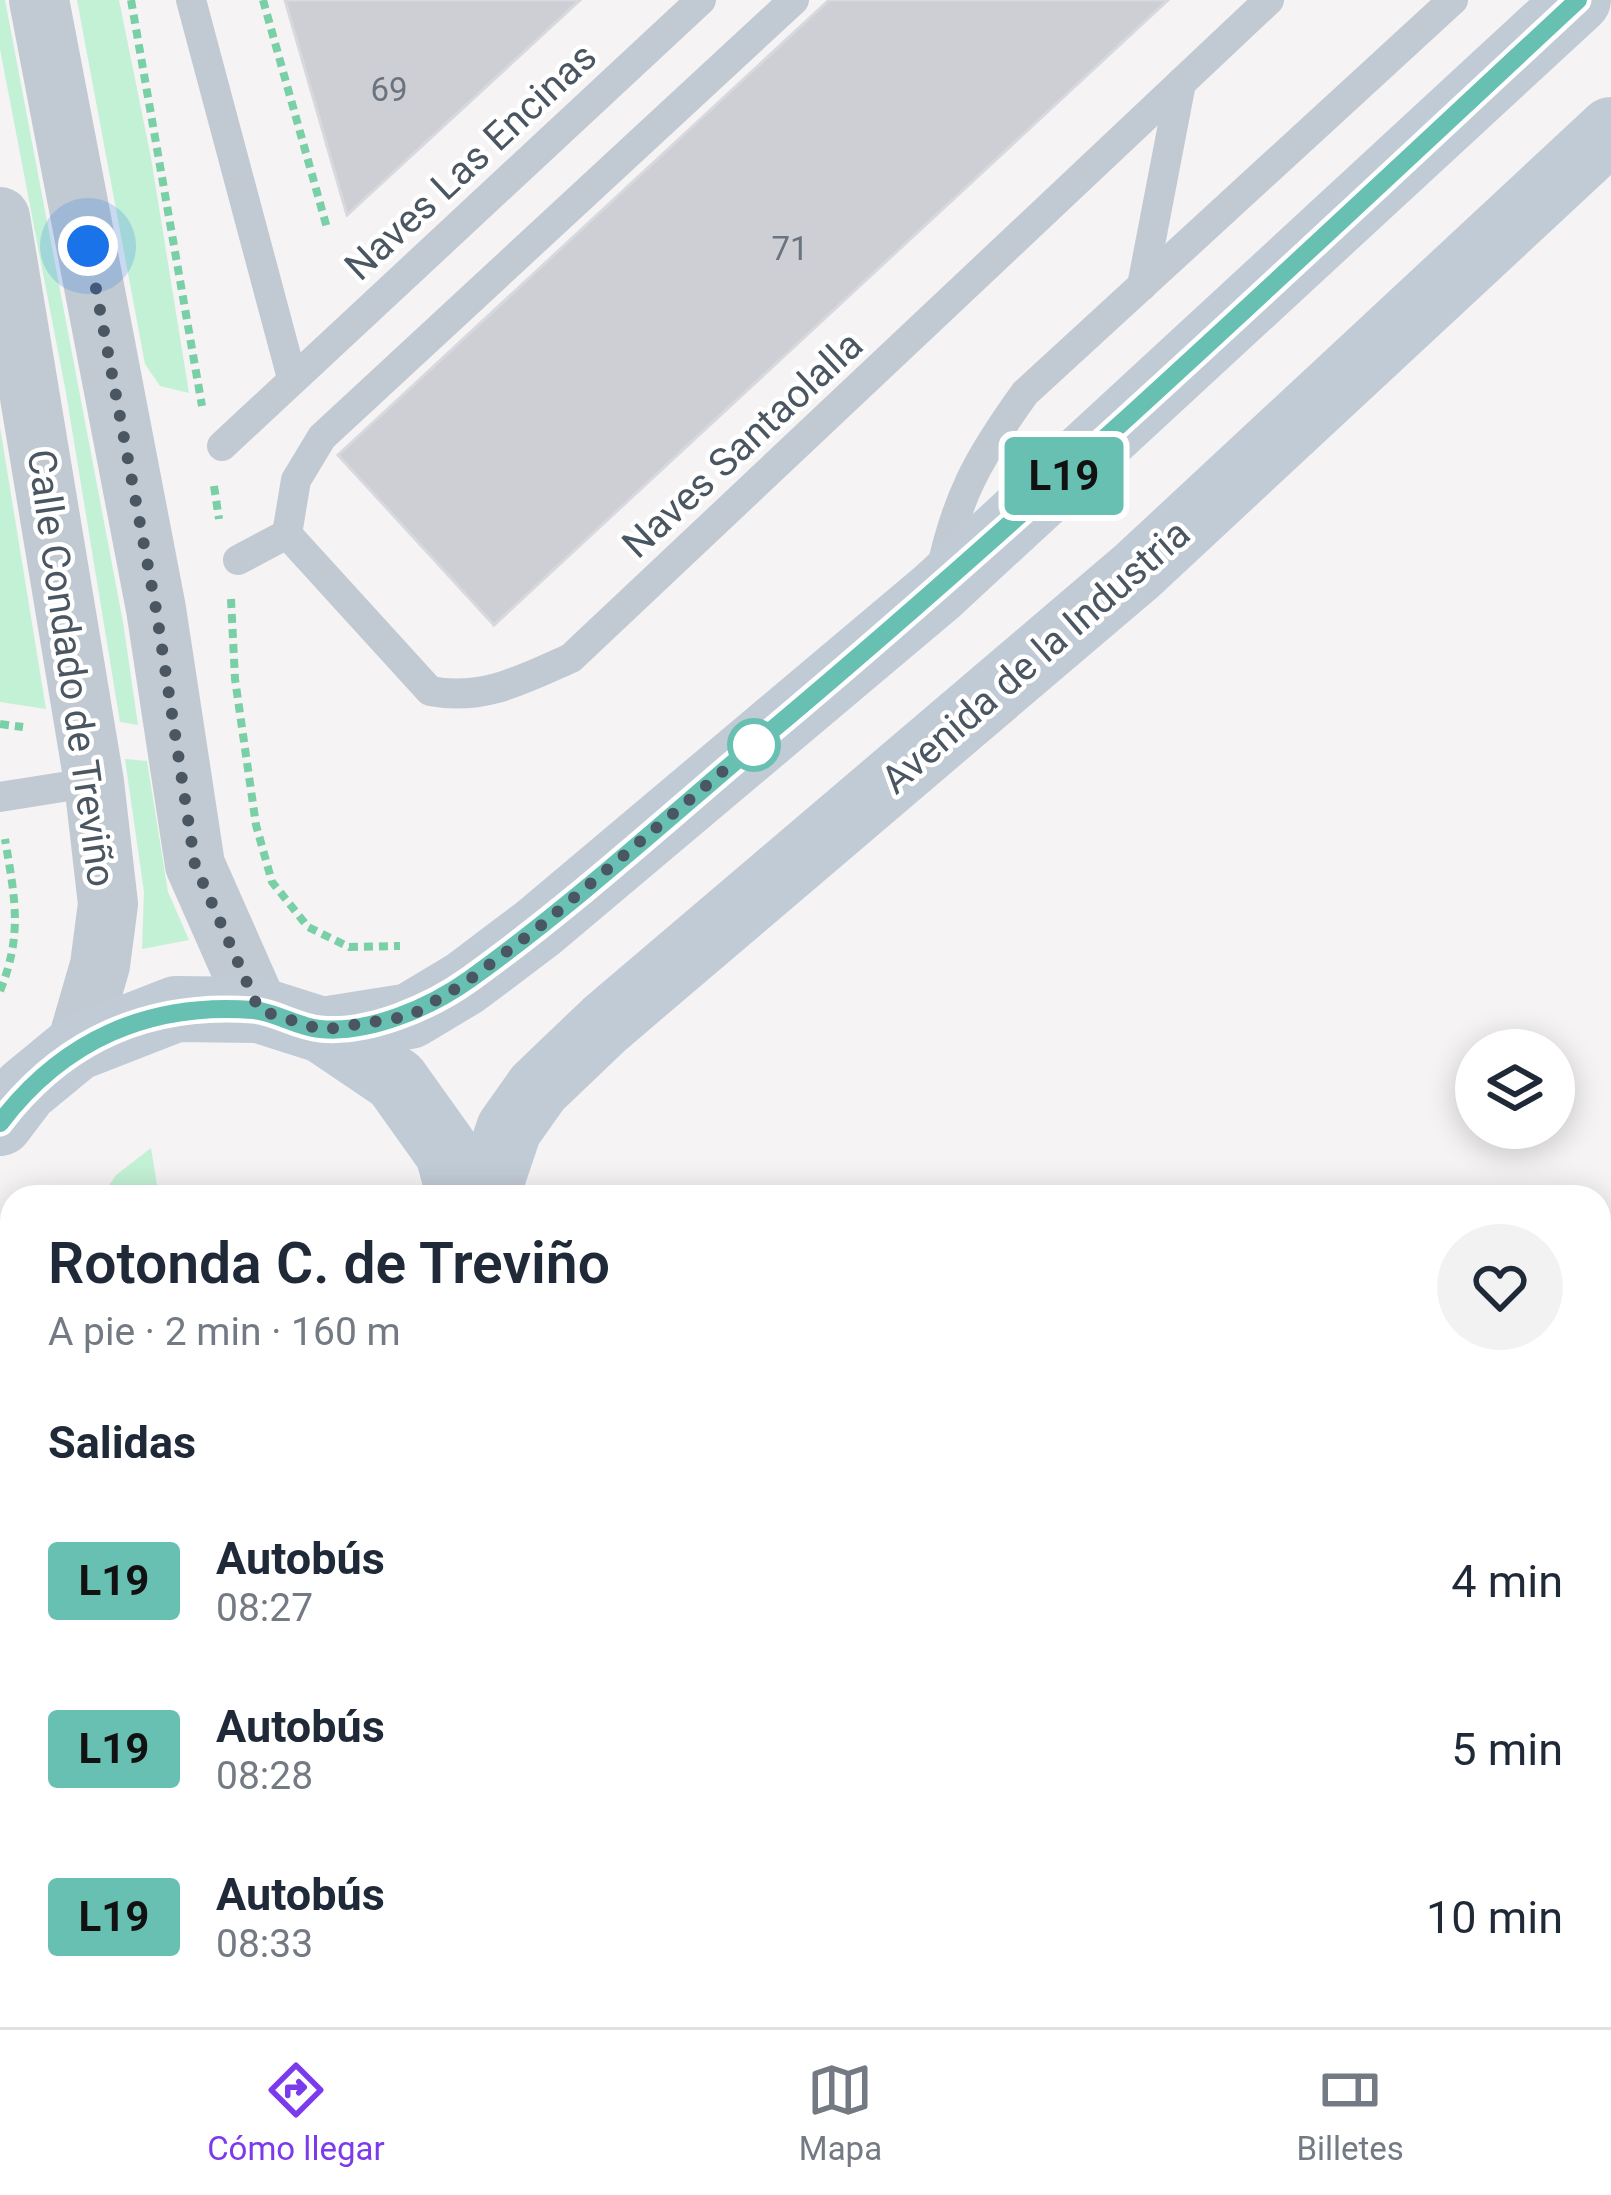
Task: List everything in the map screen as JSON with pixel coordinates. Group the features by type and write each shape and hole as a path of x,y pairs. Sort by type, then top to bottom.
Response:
{"main road":[{"path":"322,1030 410,1016 465,983 538,928 937,592 1578,0"},
{"name":"Avenida de la Industria","path":"491,1185 509,1129 538,1088 1137,571 1611,130"},
{"path":"0,1123 25,1090 76,1048 176,1009 259,1010 322,1030 396,1080 448,1153 457,1185"}],"street":[{"path":"39,0 152,588 195,865 259,1010"},
{"name":"Calle Condado de Treviño","path":"0,217 94,782 108,904 100,965 76,1048"}],"lane":[{"path":"191,0 292,379"},
{"name":"Naves Las Encinas","path":"222,446 701,0"},
{"path":"238,560 287,534 296,480 322,437 794,0"},
{"name":"Naves Santaolalla","path":"287,534 430,691 459,697 499,691 571,658 1269,0"},
{"path":"937,592 950,528 977,460 1025,393 1453,0"},
{"path":"1142,286 1181,83"},
{"path":"0,797 94,782"}],"path":[{"path":"131,0 203,410"},
{"path":"263,0 327,227"},
{"path":"0,991 16,950 17,909 4,830"}],"green space":[{"path":"0,0 5,0 123,622 138,725 120,722 66,393 0,49"},
{"path":"77,0 119,0 151,158 189,393 160,386 145,364"},
{"path":"0,427 46,709 0,702"},
{"path":"125,759 147,761 168,892 189,940 142,949 144,892"},
{"path":"151,1148 157,1185 109,1185"}],"building":[{"path":"285,0 580,0 347,215"},
{"path":"829,0 1168,0 494,625 338,455"}],"bus line":[{"name":"L19","path":"0,1123 25,1090 76,1048 176,1009 259,1010 322,1030 410,1016 465,983 538,928 937,592 1578,0"}],"route":[{"path":"88,246 156,609 195,865 214,917 259,1010 322,1030 410,1016 465,983 538,928 754,745"}]}
